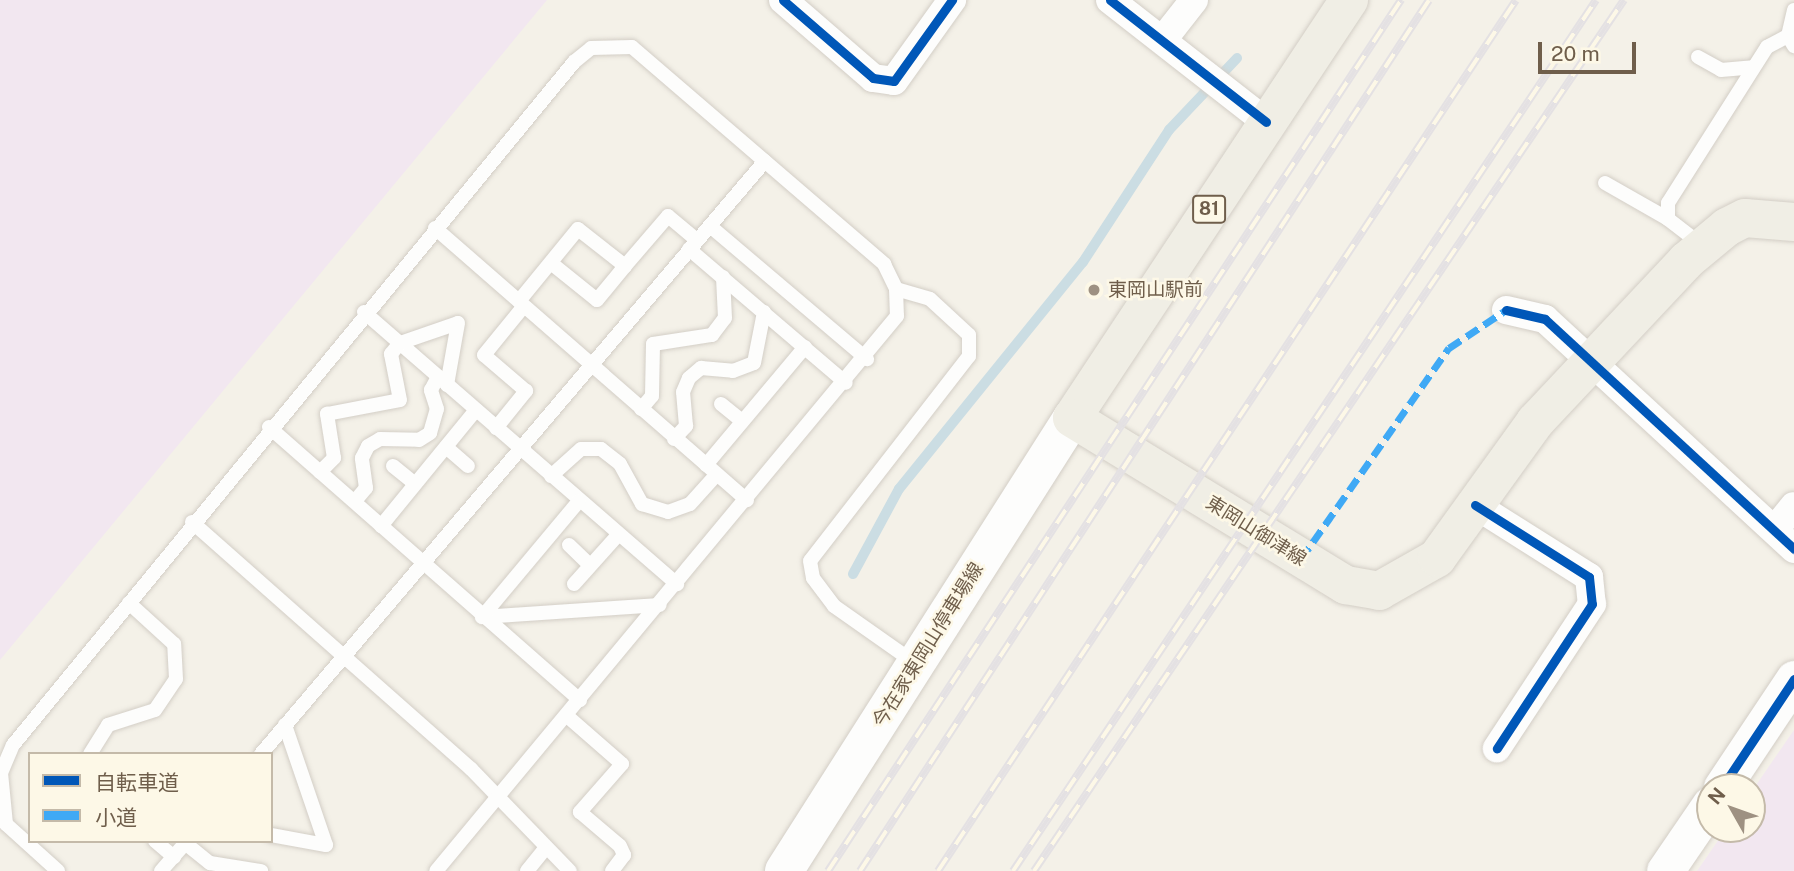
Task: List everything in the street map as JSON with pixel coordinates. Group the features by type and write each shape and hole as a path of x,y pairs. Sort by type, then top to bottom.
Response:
{"main road":[{"name":"81","path":"1072,418 1349,0"},
{"name":"東岡山御津線","path":"1072,418 1346,584 1379,591 1408,580 1437,558 1535,422 1595,363 1704,247 1745,218 1794,222"},
{"name":"今在家東岡山停車場線","path":"784,871 1072,418"}],"street":[{"path":"783,0 873,78 894,81 952,0"},
{"path":"1110,0 1165,37 1266,122"},
{"path":"1165,37 1194,0"},
{"path":"1506,310 1545,319 1785,538 1794,506"},
{"path":"1475,505 1589,577 1592,604 1497,748"},
{"path":"1731,773 1794,679"},
{"path":"1665,871 1696,826"}],"lane":[{"path":"1668,219 1668,203 1753,66 1767,47 1791,41 1794,10"},
{"path":"58,871 6,824 1,773 13,745 365,312 591,48 632,47 656,62 884,264 896,289 897,316 867,359 436,871"},
{"path":"1698,57 1721,70 1753,66"},
{"path":"263,752 765,161"},
{"path":"1605,183 1668,219 1704,247"},
{"path":"551,263 597,300 668,216 723,277 846,383"},
{"path":"709,226 867,359"},
{"path":"435,228 747,500"},
{"path":"496,428 526,391 484,355 578,229 625,266"},
{"path":"641,408 652,396 653,344 712,335 725,318 723,277"},
{"path":"896,289 930,299 969,335 969,356 810,561 813,578 834,606 916,664"},
{"path":"365,312 677,584"},
{"path":"674,439 686,426 689,378 701,368 733,371 754,363 765,312"},
{"path":"320,472 334,458 327,414 400,400 391,354 400,343 458,323 442,381 430,390 437,409 430,433 419,440 380,439 368,446 362,458 366,488 355,501"},
{"path":"551,476 581,449 601,449 621,464 642,503 668,512 690,504 742,421 805,347"},
{"path":"722,404 742,421"},
{"path":"381,526 476,410"},
{"path":"269,428 355,501 422,565 580,700"},
{"path":"446,447 468,467"},
{"path":"393,466 415,484"},
{"path":"482,617 579,501"},
{"path":"192,522 499,795 544,850 570,871"},
{"path":"574,584 618,535"},
{"path":"569,545 590,565"},
{"path":"91,752 108,726 155,710 176,679 174,644 129,603"},
{"path":"482,617 660,605"},
{"path":"566,716 622,764 580,812 620,846 624,855 612,871"},
{"path":"273,835 327,845 285,725"},
{"path":"157,843 174,857"},
{"path":"161,871 185,843"},
{"path":"187,843 206,867 261,871"},
{"path":"527,871 544,850"}],"shaded area":[{"path":"0,0 547,0 0,660"},
{"path":"1794,730 1794,871 1697,871 1716,843 1766,843 1764,773"}],"waterway":[{"path":"853,574 899,489 1083,262 1169,130 1237,58"}],"railway":[{"path":"828,871 1401,0"},
{"path":"860,871 1429,0"},
{"path":"938,871 1516,0"},
{"path":"1013,871 1596,0"},
{"path":"1034,871 1624,0"}],"marked path":[{"path":"1301,559 1449,348 1506,310"}],"cycle path":[{"path":"783,0 873,78 894,81 952,0"},
{"path":"1110,0 1266,122"},
{"path":"1506,310 1545,319 1794,549"},
{"path":"1475,505 1589,577 1592,604 1497,748"},
{"path":"1731,773 1794,679"}],"place":[{"name":"東岡山駅前","path":"1094,290"}]}
